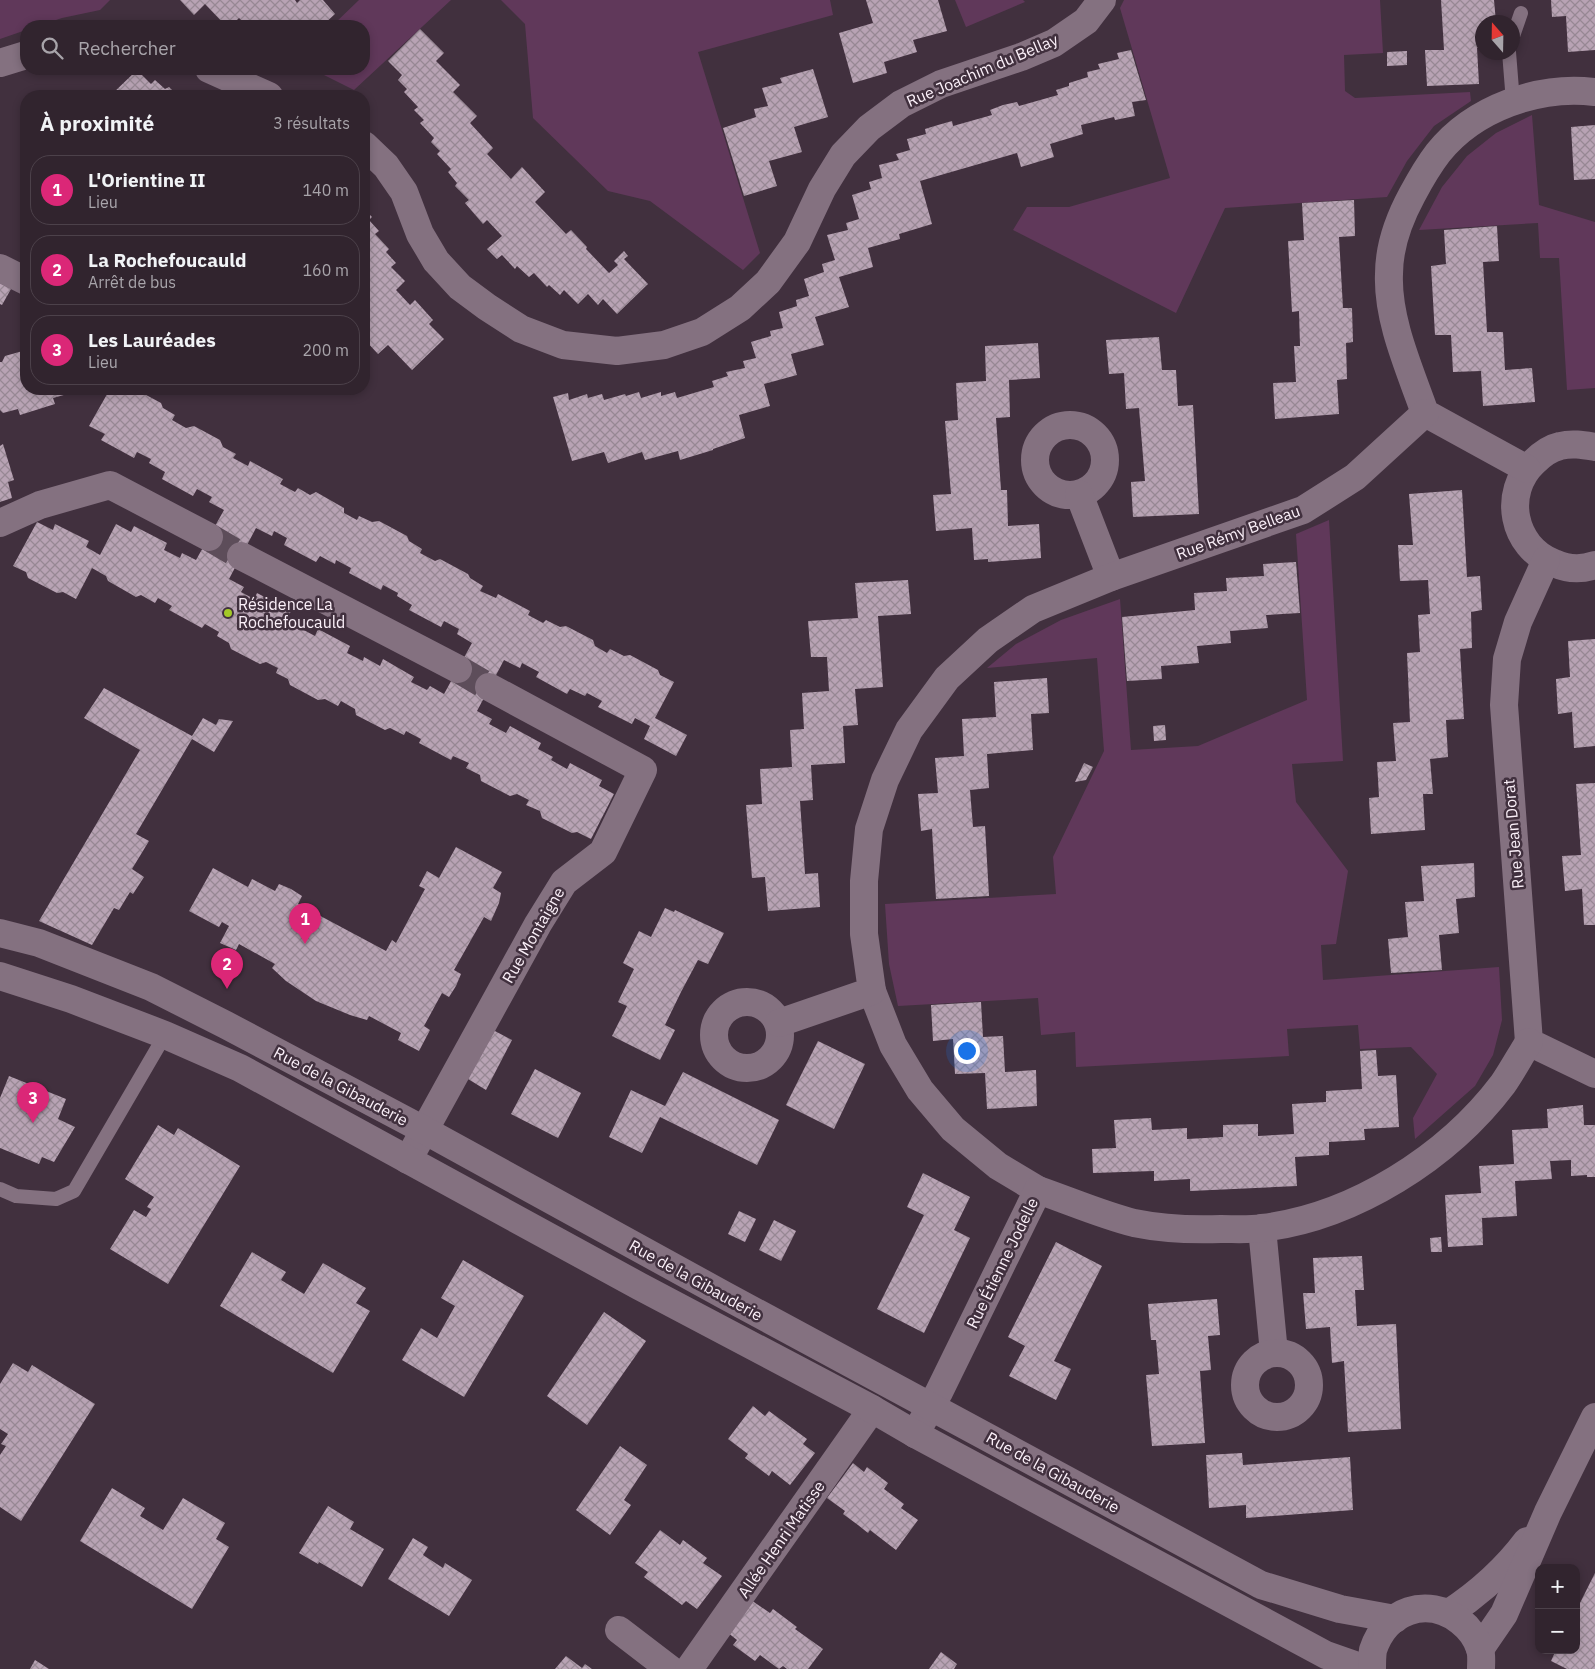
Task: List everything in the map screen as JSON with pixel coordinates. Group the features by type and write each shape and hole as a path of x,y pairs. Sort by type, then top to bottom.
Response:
{"street":[{"name":"Rue Joachim du Bellay","path":"370,151 386,166 404,192 420,234 436,261 460,287 487,307 521,329 563,345 617,350 664,345 702,332 740,308 768,282 798,242 822,189 843,155 869,128 900,104 941,84 1021,57 1054,43 1086,20 1102,0"},
{"path":"0,63 20,56"},
{"path":"222,75 256,90"},
{"path":"1527,468 1425,413 1396,328 1390,302 1388,274 1393,242 1404,209 1421,178 1439,152 1460,132 1483,115 1513,102 1543,94 1595,92"},
{"path":"0,268 20,278"},
{"name":"Rue Rémy Belleau","path":"1038,1190 998,1166 953,1129 920,1090 893,1045 872,991 864,934 864,880 869,829 885,780 909,730 947,678 988,640 1033,609 1111,577 1303,510 1355,477 1425,413"},
{"path":"1595,447 1579,444 1560,446 1542,455 1527,468 1520,480 1516,492 1515,506 1520,532 1526,543 1535,553 1565,568 1595,566"},
{"path":"0,523 40,505 110,484 209,538"},
{"path":"1079,494 1111,577"},
{"path":"241,556 458,669"},
{"name":"Rue Jean Dorat","path":"1529,1042 1504,705 1507,659 1518,622 1546,560"},
{"name":"Rue Montaigne","path":"408,1160 538,924 564,882 603,852 643,770 489,687"},
{"name":"Rue de la Gibauderie","path":"0,933 39,943 151,987 424,1130 724,1295 1260,1585 1340,1609 1395,1619"},
{"name":"Rue de la Gibauderie","path":"0,976 71,999 165,1035 240,1068 1326,1655 1366,1669"},
{"path":"779,1024 872,991"},
{"path":"1529,1042 1595,1074"},
{"name":"Rue Étienne Jodelle","path":"915,1434 932,1406 1038,1190 1135,1223 1185,1230 1262,1228 1311,1218 1339,1208 1404,1175 1439,1149 1468,1124 1502,1084 1529,1042"},
{"path":"1262,1228 1274,1353"},
{"name":"Allée Henri Matisse","path":"689,1669 872,1409"},
{"path":"1481,1659 1504,1614 1548,1512 1595,1416"},
{"path":"1449,1613 1476,1593 1514,1558 1548,1512"},
{"path":"1372,1669 1373,1651 1381,1633 1395,1619 1407,1612 1421,1608 1435,1608 1449,1613 1469,1628 1481,1659"},
{"path":"619,1630 670,1669"}],"lane":[{"path":"1510,60 1513,102"},
{"path":"0,1189 16,1196 56,1199 74,1190 165,1035"}],"shaded area":[{"path":"0,0 110,0 100,10 56,20 20,20 20,32 0,39"},
{"path":"359,0 451,0 354,90 324,75 370,75 370,20 338,20"},
{"path":"501,0 830,0 833,15 698,52 760,253 743,270 650,201 608,191 533,118 525,24"},
{"path":"955,0 1023,0 1025,2 966,27"},
{"path":"1124,0 1380,0 1383,53 1344,55 1345,91 1355,98 1470,92 1471,101 1434,126 1407,161 1387,197 1225,208 1176,313 1013,230 1027,207 1069,207 1170,178 1120,8"},
{"path":"1532,115 1539,205 1595,222 1595,388 1567,390 1559,258 1540,258 1538,223 1419,230 1442,187 1467,156 1496,133"},
{"path":"1329,520 1343,761 1292,764 1296,802 1348,871 1336,944 1321,945 1323,980 1499,967 1502,1020 1493,1055 1475,1086 1415,1139 1413,1118 1437,1074 1411,1047 1360,1049 1358,1025 1287,1029 1289,1056 1076,1067 1075,1032 1041,1035 1038,998 898,1006 889,964 885,904 1056,894 1053,857 1104,751 1097,658 987,668 1016,644 1061,620 1120,599 1131,750 1198,746 1307,700 1296,534"}],"building":[{"path":"180,0 295,0 297,3 300,0 323,0 335,14 328,20 241,20 239,18 237,20 220,20 205,4 194,15"},
{"path":"866,0 938,0 947,31 913,40 917,52 884,62 887,73 853,83 839,33 873,23"},
{"path":"1441,0 1494,0 1495,15 1475,15 1475,60 1478,60 1479,84 1427,86 1425,50 1444,50"},
{"path":"1551,0 1595,0 1595,50 1568,52 1566,16 1552,17"},
{"path":"420,29 444,53 436,61 460,85 453,92 477,116 470,123 493,148 487,154 511,179 522,167 545,192 535,202 566,234 571,230 609,273 618,265 614,261 624,251 628,256 624,259 648,284 617,314 603,299 598,305 588,294 578,304 564,290 560,295 549,285 547,287 534,273 529,277 517,266 515,269 502,255 497,259 487,249 502,236 487,220 483,224 465,203 469,200 455,186 457,183 448,172 451,169 437,154 440,151 431,142 434,138 420,123 424,120 414,110 418,107 404,92 407,89 398,80 402,75 388,61"},
{"path":"1131,50 1146,100 1132,102 1135,116 1115,120 1114,117 1081,125 1083,134 1050,144 1054,157 1021,167 1017,153 920,181 932,224 899,234 900,239 868,248 873,267 839,277 849,307 815,317 824,345 791,354 797,375 764,384 770,406 739,415 745,438 680,460 678,451 645,460 642,452 608,463 604,452 572,461 553,397 568,393 569,400 587,394 588,398 602,394 604,400 639,392 641,398 661,392 661,396 675,392 677,398 714,387 712,381 728,376 726,372 745,368 743,361 756,358 751,342 771,336 770,331 783,328 779,312 797,306 796,300 809,296 804,279 824,272 822,264 835,260 827,235 848,230 846,223 859,219 852,195 871,189 869,182 882,178 879,165 899,160 896,154 910,150 907,139 926,134 925,129 952,121 953,126 992,115 990,110 1003,105 1017,102 1019,106 1058,95 1056,90 1069,86 1069,83 1088,77 1087,72 1100,69 1098,64 1119,59 1117,53"},
{"path":"1407,51 1407,65 1387,66 1387,52"},
{"path":"813,69 828,117 794,127 802,152 769,161 777,186 744,196 723,128 756,117 754,109 768,106 762,88 782,83 780,78"},
{"path":"132,75 142,75 151,84 155,80 165,89 169,87 172,90 116,90"},
{"path":"1595,125 1595,179 1574,180 1571,127"},
{"path":"1354,200 1355,236 1339,237 1343,308 1352,308 1353,342 1346,343 1347,379 1337,380 1339,414 1275,419 1273,383 1296,382 1294,346 1300,346 1299,311 1292,312 1288,241 1304,240 1302,203"},
{"path":"370,221 379,231 375,234 389,249 386,252 396,263 391,267 405,281 396,290 410,305 415,300 433,320 429,324 444,339 412,370 388,345 378,354 370,345"},
{"path":"1497,226 1499,261 1483,262 1487,332 1503,332 1505,370 1532,368 1535,402 1483,406 1481,371 1453,372 1451,335 1435,335 1431,266 1446,264 1444,230"},
{"path":"0,283 11,289 2,305 0,304"},
{"path":"1159,337 1162,370 1176,370 1178,406 1193,405 1199,514 1133,517 1131,482 1145,481 1139,408 1126,409 1124,373 1109,374 1106,340"},
{"path":"1038,343 1040,378 1009,380 1010,417 996,418 1001,490 1007,490 1008,526 1039,524 1041,558 988,562 988,559 974,560 972,528 936,531 933,495 951,494 945,421 958,420 956,383 986,381 985,346"},
{"path":"20,352 20,395 64,395 53,398 55,404 20,415 18,409 3,413 0,410 0,362 2,362 5,356"},
{"name":"Résidence La Rochefoucauld","path":"107,395 146,395 161,403 163,408 175,415 172,420 186,428 194,426 220,440 223,447 236,454 233,458 248,466 250,461 283,479 280,484 295,492 298,488 310,495 316,492 344,508 344,513 357,520 359,516 372,522 379,521 407,536 409,541 422,549 420,553 435,561 440,559 468,574 470,578 483,586 480,591 496,598 498,594 530,611 528,615 543,623 546,620 560,627 566,626 593,640 595,646 607,653 610,649 624,656 630,655 658,670 660,675 674,682 655,718 687,735 676,756 644,739 650,726 635,718 632,724 598,707 602,701 587,693 585,696 570,689 567,694 536,677 539,672 522,663 520,668 504,660 477,711 492,719 489,724 506,733 510,726 541,743 538,749 553,757 551,760 567,769 570,763 602,780 599,786 614,794 591,839 577,832 572,833 542,818 540,811 526,805 529,800 517,794 510,796 481,781 480,775 466,768 469,763 453,756 451,760 419,743 421,739 406,731 404,735 390,728 385,730 356,715 355,709 341,701 338,706 325,699 318,700 290,685 288,679 276,673 278,668 266,662 260,664 231,649 229,643 217,636 219,632 205,624 202,628 169,610 172,606 158,598 155,603 141,595 136,597 108,581 106,576 92,568 76,599 63,592 57,593 28,578 26,572 13,566 37,522 53,530 55,524 89,541 86,547 100,555 116,524 131,532 134,526 167,543 164,550 180,558 182,553 196,560 224,510 209,502 212,497 197,489 193,496 162,479 165,472 149,463 151,459 137,452 134,458 101,440 105,434 89,426","holes":["256,528 272,536 274,531 287,538 284,545 316,562 320,556 335,564 336,560 351,568 349,573 381,590 383,585 398,593 397,596 412,605 409,610 441,627 444,621 459,629 457,634 472,643 444,694 430,686 427,690 411,682 414,677 383,659 380,666 364,657 363,661 347,653 350,646 318,629 315,636 300,628 301,625 288,617 291,611 257,593 254,599 241,592 244,587 229,579"]},
{"path":"3,444 14,480 8,482 12,498 0,502 0,446"},
{"path":"1462,490 1467,577 1480,576 1482,610 1471,612 1472,648 1460,649 1464,719 1446,720 1448,757 1430,759 1433,794 1423,794 1425,830 1371,834 1369,798 1379,797 1377,762 1396,761 1393,723 1410,722 1407,653 1420,652 1418,615 1430,614 1428,580 1400,581 1398,545 1413,545 1409,494"},
{"path":"1296,562 1300,613 1266,615 1268,628 1230,631 1231,643 1197,646 1199,663 1161,666 1162,679 1127,681 1122,617 1195,610 1194,593 1227,591 1226,578 1264,576 1263,564"},
{"path":"908,580 911,614 878,616 883,687 855,689 858,725 843,726 845,763 811,765 813,800 800,801 805,874 818,873 820,907 768,911 765,877 752,878 746,805 762,804 760,769 792,767 790,730 804,729 802,693 829,691 827,657 811,657 808,621 858,618 855,583"},
{"path":"1595,639 1595,746 1574,748 1572,712 1558,714 1556,679 1570,677 1568,641"},
{"path":"1047,678 1049,713 1031,714 1033,750 987,754 989,788 970,790 973,827 985,826 989,896 936,899 932,829 921,831 918,794 938,793 935,758 964,756 962,719 996,717 994,682"},
{"path":"104,688 192,736 203,718 216,725 219,719 233,721 214,752 192,739 136,834 149,841 132,869 144,877 133,894 130,892 119,910 114,908 92,945 39,921 140,750 84,718"},
{"path":"1165,725 1166,740 1154,741 1153,726"},
{"path":"1084,763 1093,767 1086,780 1075,782"},
{"path":"1595,783 1595,925 1584,925 1582,889 1565,891 1562,856 1581,855 1576,784"},
{"path":"456,847 502,872 493,888 501,893 491,921 484,917 454,970 461,974 456,986 449,997 442,993 424,1026 430,1030 419,1051 398,1040 401,1033 369,1016 367,1020 316,1001 286,981 272,968 275,964 239,944 236,950 220,943 229,926 222,922 219,927 189,911 213,868 248,887 252,879 275,891 279,884 291,889 302,896 298,904 386,951 392,940 396,943 425,889 419,886 427,871 439,878"},
{"path":"1474,863 1475,897 1456,899 1459,933 1439,935 1442,970 1391,973 1388,939 1408,937 1405,902 1424,901 1421,866"},
{"path":"665,908 674,912 675,910 724,933 708,964 698,960 681,992 665,1025 675,1030 660,1060 612,1036 627,1006 618,1002 634,969 623,963 639,931 651,937"},
{"path":"981,1002 983,1037 1003,1036 1005,1072 1036,1070 1037,1106 987,1109 985,1073 955,1074 953,1039 933,1041 931,1005"},
{"path":"493,1030 512,1040 486,1090 468,1079"},
{"path":"818,1041 865,1064 834,1129 786,1105"},
{"path":"1376,1050 1378,1076 1396,1075 1399,1127 1364,1129 1365,1140 1329,1142 1329,1155 1295,1157 1297,1186 1190,1191 1190,1179 1154,1181 1154,1171 1093,1173 1092,1149 1116,1148 1114,1120 1151,1118 1152,1130 1187,1128 1187,1139 1223,1137 1223,1125 1258,1124 1258,1136 1294,1134 1292,1104 1326,1102 1326,1091 1362,1089 1360,1051"},
{"path":"535,1069 581,1093 558,1138 511,1114"},
{"path":"683,1072 779,1120 757,1165 660,1117 642,1153 609,1137 631,1090 665,1106"},
{"path":"9,1076 66,1099 58,1119 75,1127 54,1162 42,1157 39,1164 0,1148 0,1098"},
{"path":"1583,1105 1584,1125 1595,1125 1595,1177 1587,1177 1587,1175 1571,1176 1571,1160 1550,1161 1552,1179 1515,1181 1517,1216 1482,1218 1483,1245 1448,1247 1445,1195 1481,1193 1479,1166 1514,1164 1512,1130 1548,1128 1547,1109"},
{"path":"158,1125 174,1135 178,1128 240,1166 168,1284 110,1249 134,1210 146,1217 151,1209 147,1207 154,1197 125,1179"},
{"path":"923,1173 970,1197 954,1230 970,1238 924,1333 877,1309 924,1215 907,1207"},
{"path":"739,1211 756,1219 745,1242 728,1234"},
{"path":"774,1220 796,1231 781,1261 759,1250"},
{"path":"1441,1237 1442,1252 1431,1252 1430,1238"},
{"path":"1056,1242 1102,1266 1054,1361 1071,1369 1056,1400 1009,1376 1025,1346 1008,1337"},
{"path":"252,1252 286,1272 281,1280 304,1294 323,1263 366,1288 356,1303 370,1311 333,1373 220,1306"},
{"path":"1362,1256 1364,1290 1355,1290 1357,1326 1396,1324 1401,1429 1348,1432 1344,1361 1332,1363 1330,1327 1306,1329 1303,1293 1315,1293 1313,1258"},
{"path":"463,1260 524,1296 464,1397 402,1360 421,1328 437,1338 455,1306 441,1298"},
{"path":"1217,1299 1220,1335 1208,1336 1211,1370 1200,1371 1205,1443 1152,1446 1146,1375 1159,1374 1156,1340 1151,1340 1148,1304"},
{"path":"604,1312 646,1341 587,1425 547,1396"},
{"path":"13,1363 28,1372 32,1365 95,1404 21,1521 0,1507 0,1455 6,1446 1,1444 8,1434 0,1429 0,1384"},
{"path":"753,1406 765,1416 769,1411 807,1439 803,1444 815,1453 790,1485 772,1471 769,1476 745,1458 748,1454 728,1439"},
{"path":"620,1446 647,1465 624,1500 631,1505 610,1535 576,1510"},
{"path":"1242,1453 1243,1465 1350,1457 1353,1510 1246,1518 1246,1505 1209,1508 1206,1455"},
{"path":"853,1463 864,1472 867,1467 888,1483 884,1489 904,1504 901,1508 918,1520 896,1550 870,1530 868,1533 843,1514 845,1511 827,1498"},
{"path":"112,1488 145,1508 140,1516 163,1530 183,1498 225,1523 216,1539 229,1547 192,1609 80,1541"},
{"path":"328,1506 354,1522 350,1529 384,1549 362,1587 319,1562 318,1564 299,1553"},
{"path":"660,1530 680,1545 683,1540 707,1558 703,1563 722,1576 697,1609 686,1601 682,1605 644,1577 648,1572 635,1563"},
{"path":"413,1538 428,1547 423,1555 443,1568 445,1563 472,1580 449,1616 388,1579"},
{"path":"1595,1573 1595,1669 1567,1669 1551,1661 1554,1654 1580,1654 1580,1603"},
{"path":"751,1600 770,1613 773,1609 797,1627 795,1629 823,1649 808,1669 787,1669 783,1666 779,1669 760,1655 755,1661 733,1645 737,1640 727,1632"},
{"path":"941,1652 957,1664 954,1669 929,1669"},
{"path":"566,1656 582,1668 585,1664 592,1669 555,1669"},
{"path":"35,1660 49,1669 30,1669"}],"tunnel":[{"path":"209,537 241,556"},
{"path":"458,669 489,687"}],"place":[{"name":"Résidence La Rochefoucauld","path":"228,613"},
{"name":"L'Orientine II","path":"305,944"},
{"name":"La Rochefoucauld","path":"227,989"},
{"name":"Les Lauréades","path":"33,1123"}]}
